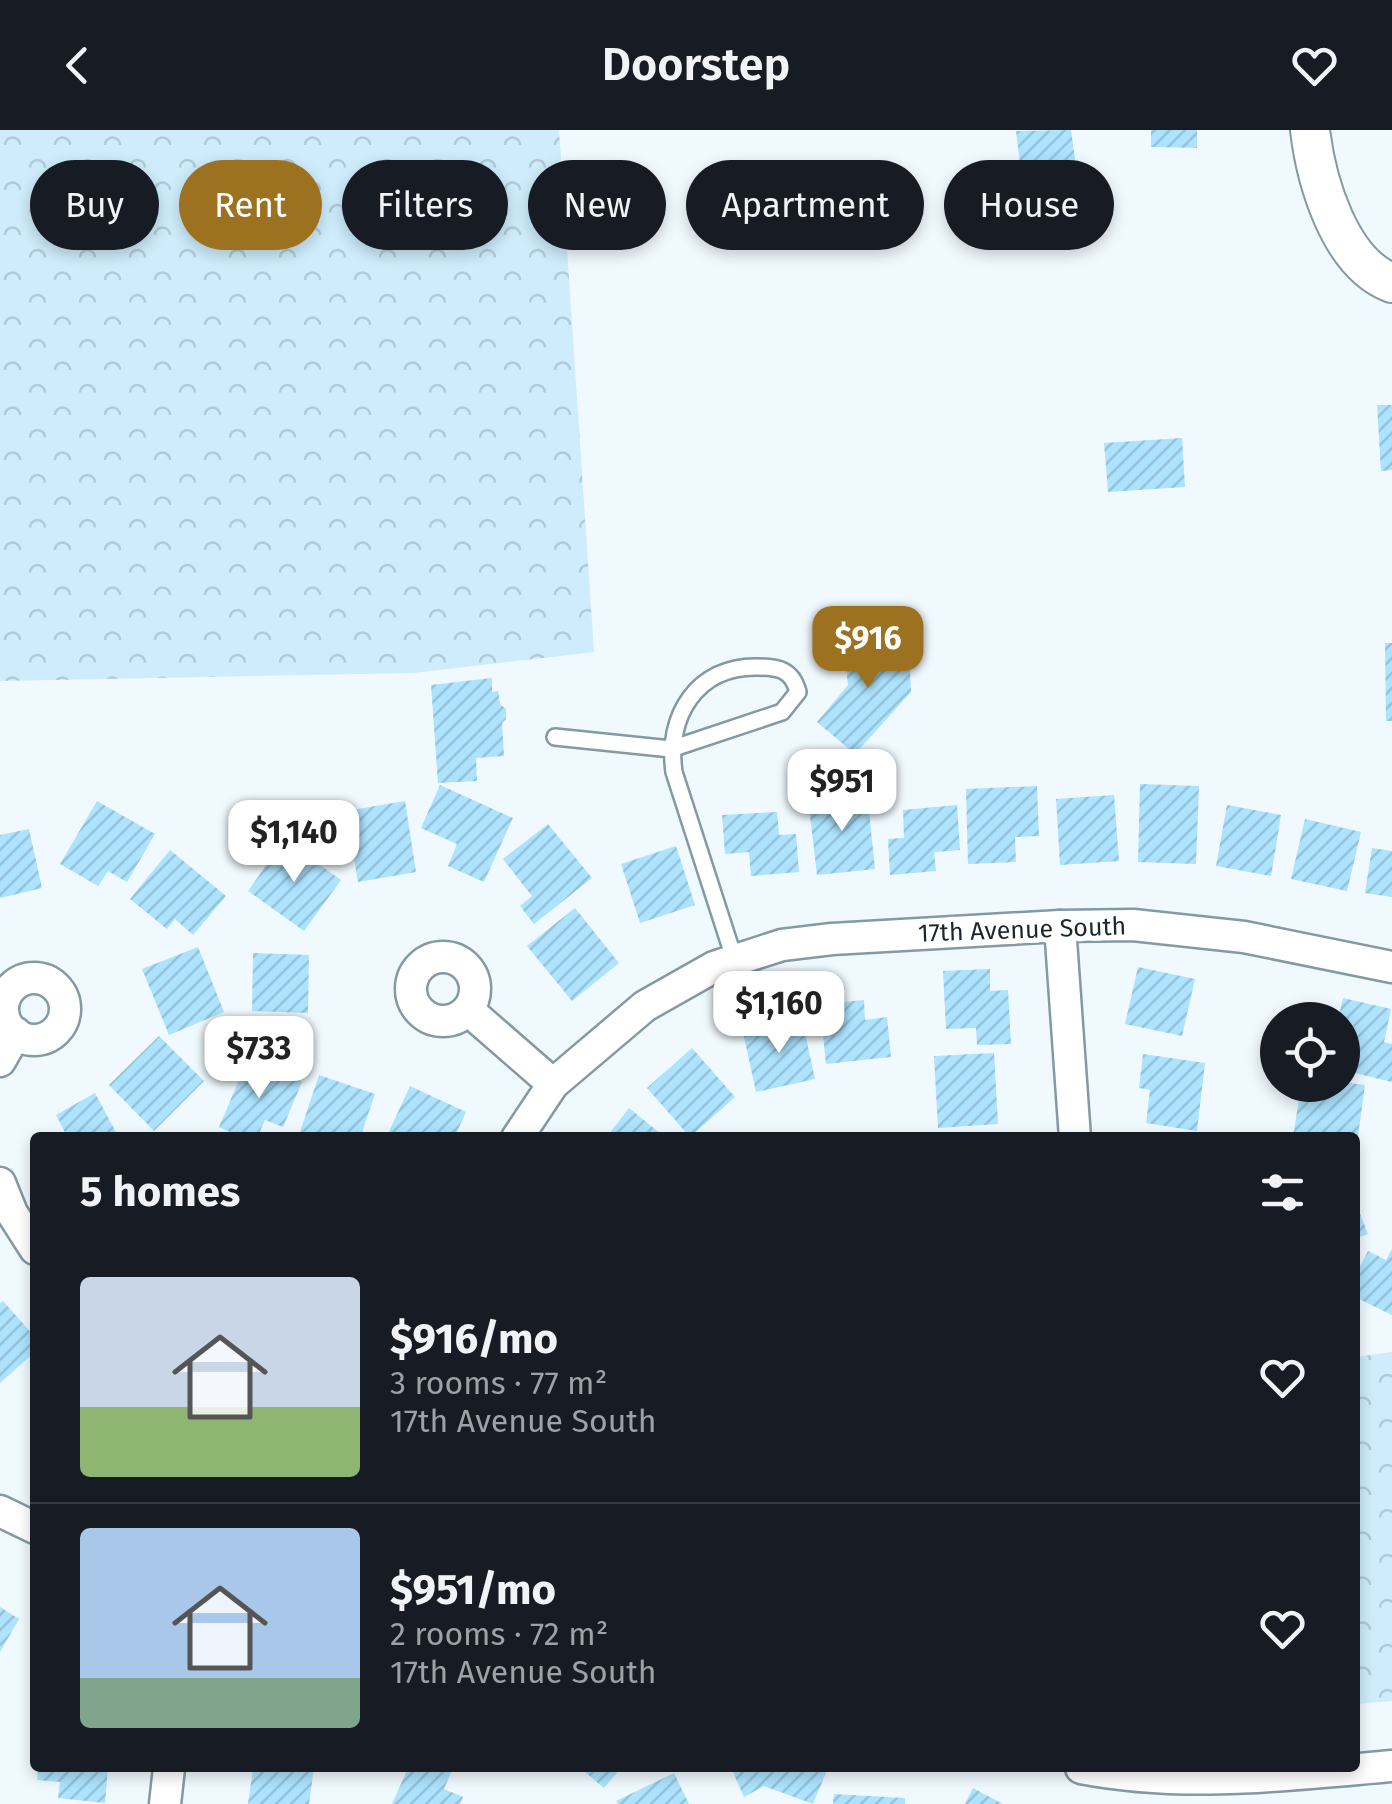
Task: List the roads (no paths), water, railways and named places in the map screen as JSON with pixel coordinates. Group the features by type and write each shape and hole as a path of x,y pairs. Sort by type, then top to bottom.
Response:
{"street":[{"path":"1310,130 1322,193 1335,222 1351,247 1381,278 1392,282"},
{"name":"17th Avenue South","path":"521,1132 552,1084 611,1032 672,988 734,958 805,941 1134,925 1244,937 1392,967"},
{"path":"1060,926 1075,1132"},
{"path":"468,1010 552,1084"},
{"path":"0,1061 16,1033"},
{"path":"0,1183 30,1241"},
{"path":"0,1511 30,1526"},
{"path":"1360,1769 1392,1766"},
{"path":"165,1804 169,1772"},
{"path":"1122,1772 1184,1778 1328,1772"}],"lane":[{"path":"555,737 670,749 782,712 798,692 794,679 780,668 739,666 716,672 693,694 678,719 670,749 734,958"}]}
